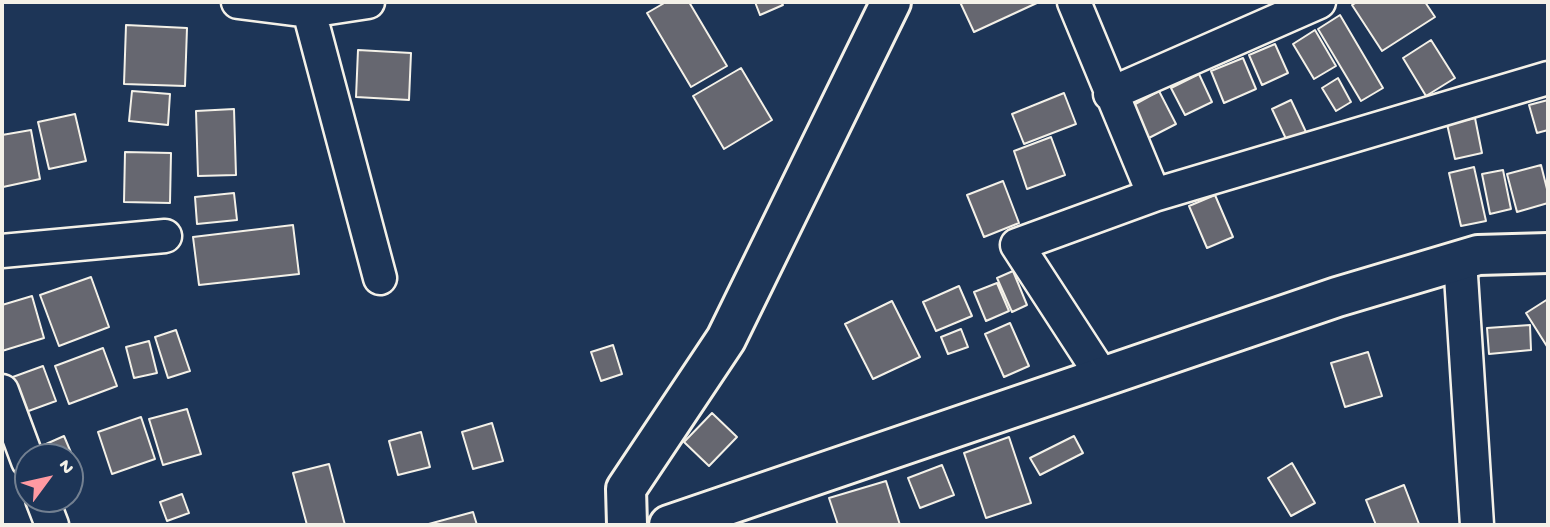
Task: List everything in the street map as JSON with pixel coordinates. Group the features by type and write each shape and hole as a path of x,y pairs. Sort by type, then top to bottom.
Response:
{"main road":[{"path":"628,525 626,489 726,339 891,2"},
{"path":"681,524 1102,376 1337,297 1478,255 1548,253"}],"street":[{"path":"238,2 306,6 368,2"},
{"path":"1074,2 1154,195"},
{"path":"1111,93 1319,2"},
{"path":"306,6 380,278"},
{"path":"1102,376 1017,245 1154,195 1548,78"},
{"path":"2,251 165,236"},
{"path":"1460,260 1477,525"},
{"path":"2,391 21,443"}],"building":[{"path":"666,2 689,2 727,66 691,87 647,13"},
{"path":"755,2 781,2 783,5 760,15"},
{"path":"960,2 1039,2 974,32"},
{"path":"1357,2 1425,2 1435,17 1382,51 1352,5"},
{"path":"1340,15 1383,88 1361,101 1318,29"},
{"path":"126,25 187,28 185,86 124,84"},
{"path":"1315,30 1336,66 1314,79 1293,44"},
{"path":"1431,40 1455,78 1426,96 1403,58"},
{"path":"1275,44 1288,73 1262,85 1249,55"},
{"path":"358,50 411,53 409,100 356,97"},
{"path":"1243,58 1256,89 1224,103 1211,71"},
{"path":"741,68 772,120 724,149 693,96"},
{"path":"1199,74 1212,102 1185,115 1171,88"},
{"path":"1338,78 1351,102 1336,111 1322,88"},
{"path":"132,91 170,94 168,125 129,121"},
{"path":"1159,91 1176,124 1145,140 1128,108"},
{"path":"1064,93 1076,124 1024,144 1012,114"},
{"path":"1291,100 1306,132 1287,141 1272,109"},
{"path":"1548,100 1548,130 1537,133 1529,105"},
{"path":"234,109 236,175 198,176 196,111"},
{"path":"75,114 86,161 49,169 38,122"},
{"path":"1475,118 1482,153 1455,159 1447,124"},
{"path":"31,130 40,179 3,187 2,135"},
{"path":"1051,137 1065,175 1027,189 1014,151"},
{"path":"125,152 171,153 170,203 124,202"},
{"path":"1541,165 1548,203 1517,212 1507,174"},
{"path":"1474,167 1486,221 1461,226 1449,173"},
{"path":"1503,170 1511,209 1490,214 1482,174"},
{"path":"1003,181 1019,223 984,237 967,195"},
{"path":"234,193 237,220 197,224 195,197"},
{"path":"1215,195 1233,237 1207,248 1189,206"},
{"path":"293,225 299,274 199,285 193,237"},
{"path":"1013,271 1027,305 1012,312 997,278"},
{"path":"91,277 109,327 59,346 40,295"},
{"path":"997,283 1009,311 986,321 974,292"},
{"path":"959,286 972,316 936,331 923,302"},
{"path":"32,296 44,338 2,351 2,305"},
{"path":"1548,299 1548,348 1526,313"},
{"path":"892,301 920,357 873,379 845,324"},
{"path":"1010,323 1029,366 1004,377 985,334"},
{"path":"1530,325 1531,350 1489,354 1487,328"},
{"path":"961,329 968,347 948,354 941,337"},
{"path":"176,330 190,371 168,378 155,337"},
{"path":"149,341 157,373 134,378 126,347"},
{"path":"613,345 622,374 601,381 591,352"},
{"path":"103,348 117,386 69,404 55,366"},
{"path":"1368,352 1382,396 1345,407 1331,363"},
{"path":"43,366 56,401 23,413 10,378"},
{"path":"187,409 201,454 163,465 149,419"},
{"path":"712,413 737,437 709,466 684,442"},
{"path":"141,417 155,459 112,474 98,432"},
{"path":"492,423 503,461 473,469 462,432"},
{"path":"421,432 430,467 398,475 389,441"},
{"path":"64,436 67,443 48,443"},
{"path":"1074,436 1083,453 1040,475 1030,458"},
{"path":"1009,437 1031,503 986,518 964,453"},
{"path":"1292,463 1315,503 1291,516 1268,478"},
{"path":"329,464 345,525 307,525 293,473"},
{"path":"942,465 954,495 920,508 908,478"},
{"path":"886,481 900,525 838,525 829,498"},
{"path":"1404,485 1419,524 1376,525 1366,500"},
{"path":"182,494 189,513 167,521 160,502"},
{"path":"473,512 477,525 425,525"}]}
